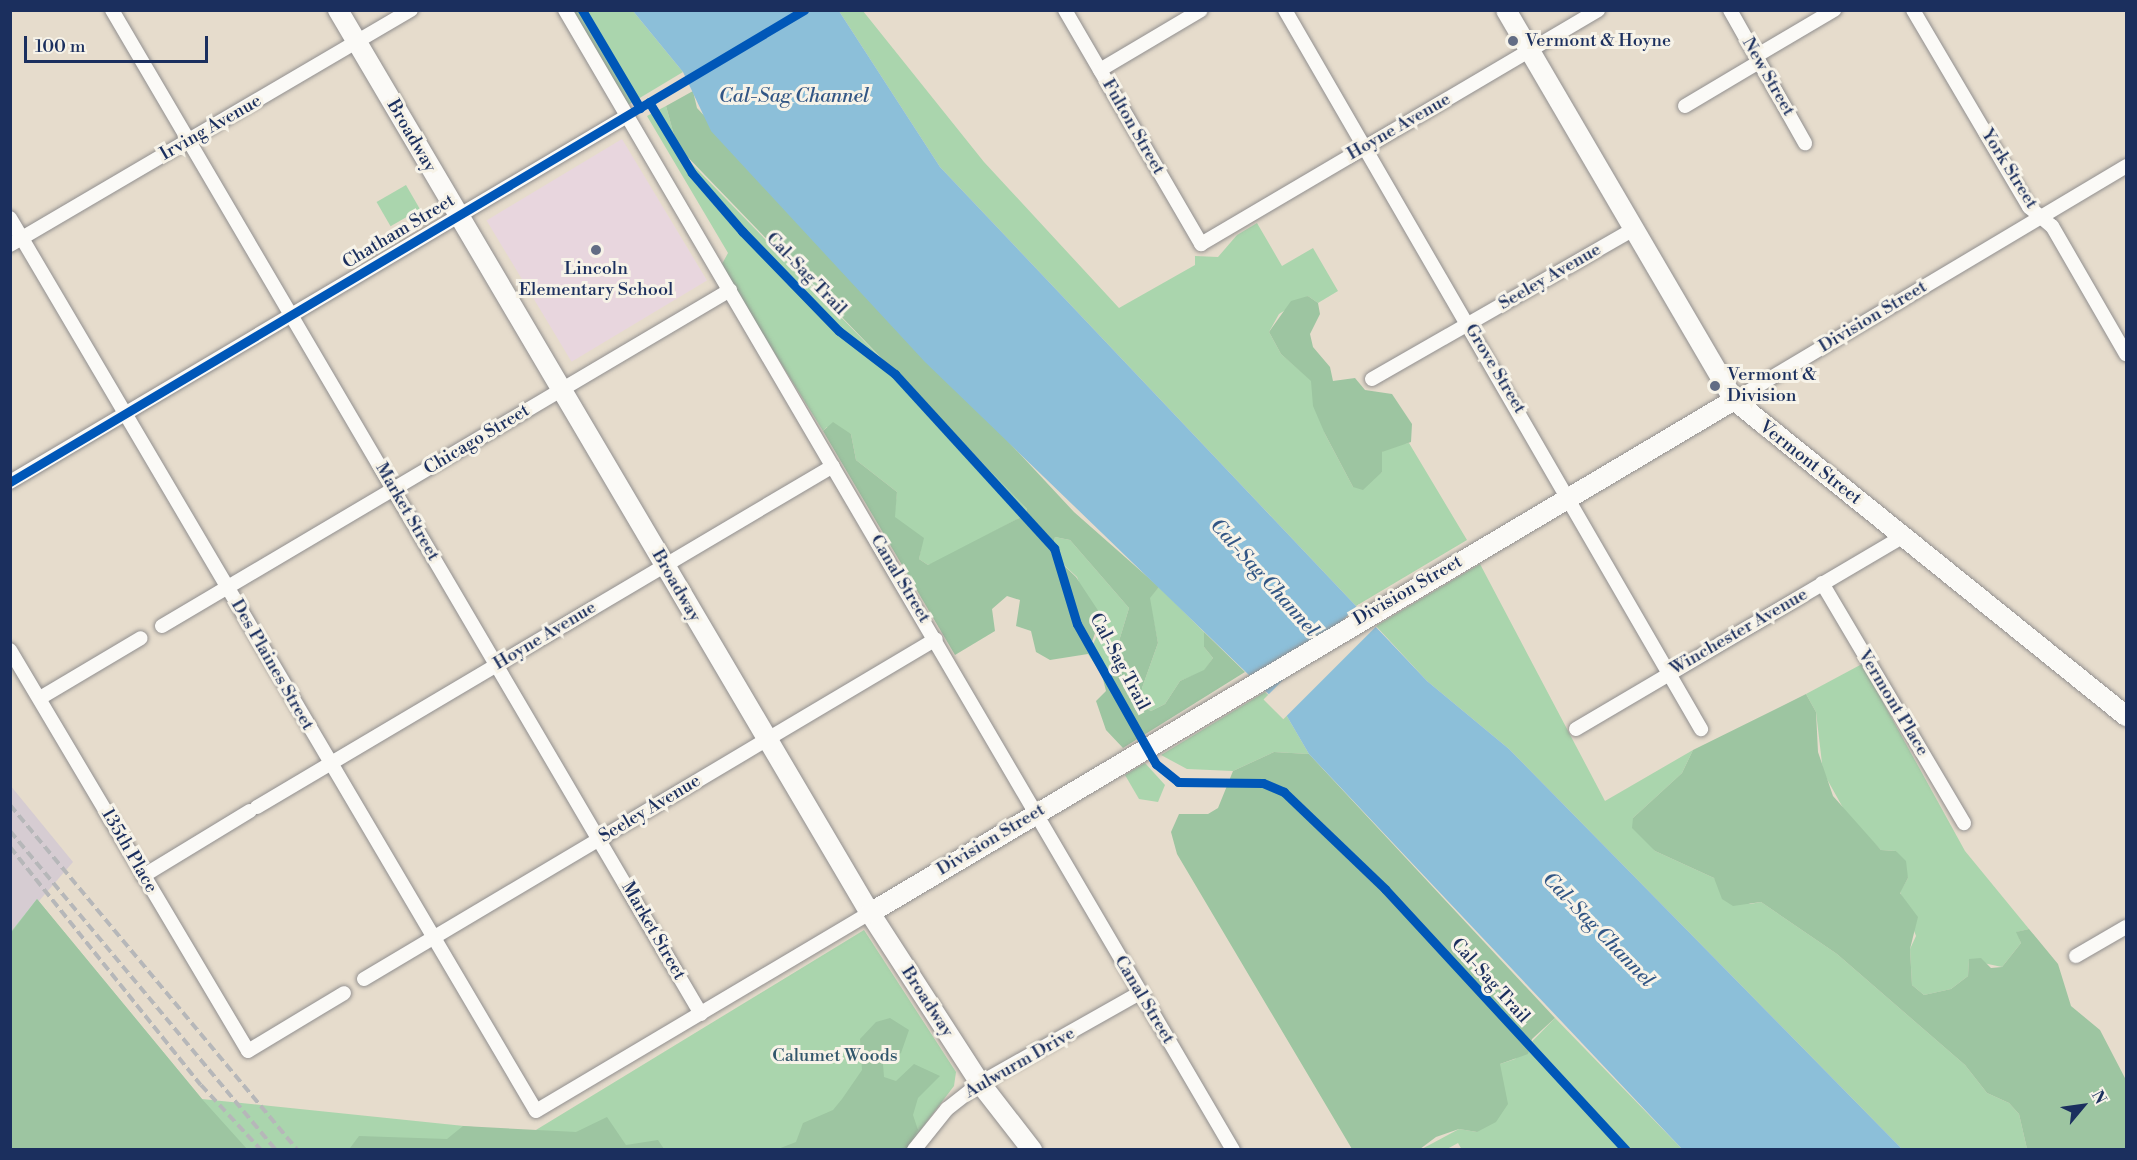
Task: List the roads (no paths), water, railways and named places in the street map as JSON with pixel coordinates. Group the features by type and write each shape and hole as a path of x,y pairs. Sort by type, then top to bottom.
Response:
{"street":[{"name":"Market Street","path":"112,10 701,1014"},
{"name":"Broadway","path":"338,10 870,913 980,1083 1032,1149"},
{"name":"Irving Avenue","path":"16,241 411,10"},
{"name":"Canal Street","path":"565,10 936,639 1035,813 1233,1149"},
{"name":"Fulton Street","path":"1065,10 1201,244"},
{"path":"1100,70 1201,10"},
{"name":"Grove Street","path":"1284,10 1468,322 1701,729"},
{"name":"Vermont Street","path":"1506,10 1734,400 2127,716"},
{"name":"Hoyne Avenue","path":"1201,244 1598,10"},
{"name":"New Street","path":"1730,10 1805,143"},
{"path":"1685,106 1834,10"},
{"name":"York Street","path":"1913,10 2029,207 2052,226 2127,354"},
{"name":"Chatham Street","path":"10,482 627,116"},
{"name":"Division Street","path":"536,1111 1381,606 1734,400 2127,166"},
{"name":"Des Plaines Street","path":"10,218 16,241 126,413 329,764 536,1111"},
{"name":"Seeley Avenue","path":"1372,379 1634,229"},
{"name":"Chicago Street","path":"162,626 730,290"},
{"name":"Hoyne Avenue","path":"143,876 833,466"},
{"name":"Winchester Avenue","path":"1576,729 1903,536"},
{"name":"Vermont Place","path":"1822,583 1964,823"},
{"path":"40,698 141,638"},
{"name":"Seeley Avenue","path":"364,979 936,639"},
{"name":"135th Place","path":"10,650 248,1051 344,993"},
{"path":"2076,956 2127,927"},
{"name":"Aulwurm Drive","path":"914,1149 947,1109 980,1083 1140,993"}],"water":[{"name":"Cal-Sag Channel","path":"633,11 839,11 940,167 1427,681 1509,749 1902,1149 1682,1149 1309,754 1281,706 925,362 711,131 683,72"}],"railway":[{"path":"10,805 297,1150"},
{"path":"10,831 276,1150"},
{"path":"10,847 201,1085 261,1150"}],"place":[{"name":"Vermont & Hoyne","path":"1513,41"},
{"name":"Lincoln Elementary School","path":"596,250"},
{"name":"Vermont & Division","path":"1715,386"}],"park label":[{"name":"Calumet Woods","path":"835,1056"}]}
